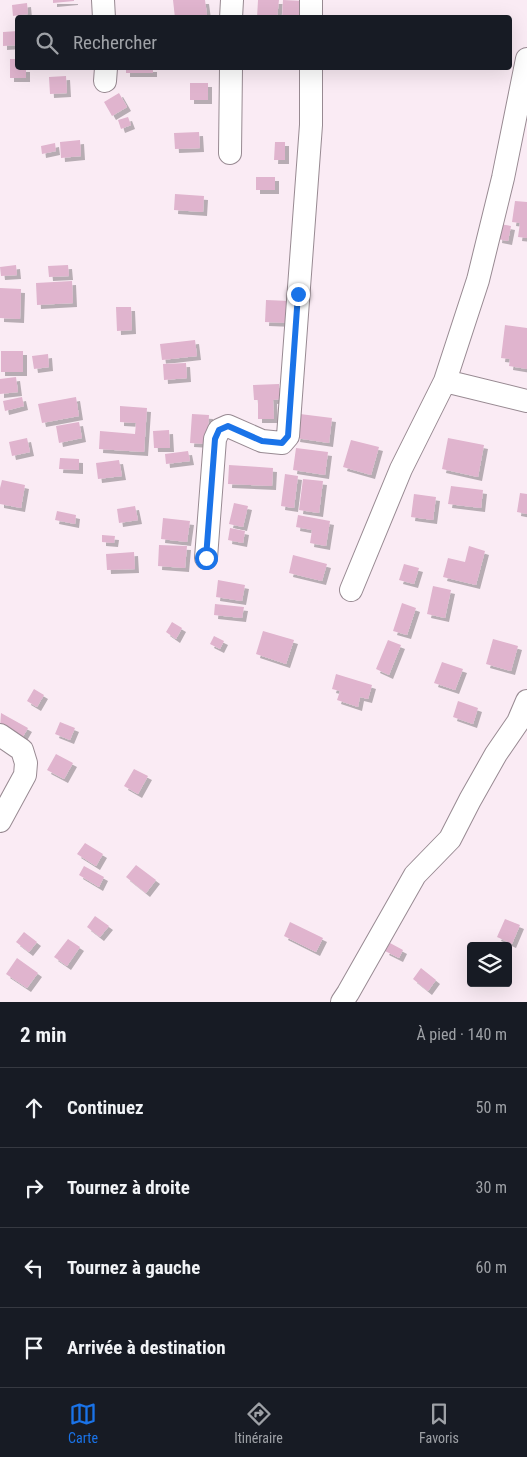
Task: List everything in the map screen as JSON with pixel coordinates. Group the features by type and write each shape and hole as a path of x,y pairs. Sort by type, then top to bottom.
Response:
{"street":[{"path":"103,0 104,15"},
{"path":"231,15 232,0"},
{"path":"311,0 311,15"},
{"path":"351,590 401,469 445,381 517,157 527,58"},
{"path":"230,153 231,70"},
{"path":"206,558 215,439 219,430 228,426 262,441 282,443 288,436 311,125 311,70"},
{"path":"445,381 527,400"},
{"path":"342,1002 415,876 450,839 496,754 518,722 527,701"},
{"path":"0,736 22,750 26,763 25,775 0,822"}],"building":[{"path":"53,0 74,0 74,1 53,3"},
{"path":"173,0 205,0 207,15 175,15"},
{"path":"258,0 279,0 277,15 257,15"},
{"path":"283,0 304,1 303,15 282,15"},
{"path":"27,3 28,14 13,16 12,5"},
{"path":"15,31 15,45 3,46 3,32"},
{"path":"10,59 15,59 15,70 26,70 26,78 10,78"},
{"path":"126,70 153,70 153,73 126,73"},
{"path":"66,76 67,93 50,94 49,77"},
{"path":"190,83 208,83 208,100 190,100"},
{"path":"119,93 127,107 112,116 104,102"},
{"path":"128,117 131,125 121,129 118,120"},
{"path":"199,132 200,148 175,149 174,133"},
{"path":"80,140 81,156 61,158 60,142"},
{"path":"275,142 285,142 285,160 274,160"},
{"path":"55,143 56,151 42,154 41,146"},
{"path":"256,177 275,177 275,190 256,190"},
{"path":"175,194 204,196 203,212 174,210"},
{"path":"515,201 527,202 527,238 518,237 520,223 512,222"},
{"path":"500,224 511,226 508,241 498,239"},
{"path":"16,265 17,275 1,276 0,267"},
{"path":"68,265 69,276 49,277 48,266"},
{"path":"72,281 73,303 37,305 36,283"},
{"path":"0,288 21,289 20,319 0,318"},
{"path":"266,300 290,301 289,323 265,322"},
{"path":"116,307 131,307 132,330 117,331"},
{"path":"505,325 527,328 527,369 509,366 510,359 501,358"},
{"path":"195,340 197,356 162,360 160,344"},
{"path":"1,351 23,351 23,372 1,372"},
{"path":"48,354 49,367 34,369 32,356"},
{"path":"186,363 187,378 164,380 163,364"},
{"path":"16,377 18,392 0,394 0,379"},
{"path":"279,384 280,399 273,400 274,419 258,419 258,400 254,400 253,385"},
{"path":"22,397 24,406 5,411 3,401"},
{"path":"76,397 79,416 42,423 38,404"},
{"path":"120,406 147,408 144,452 99,449 100,431 135,434 136,423 120,422"},
{"path":"192,414 209,415 207,444 190,443"},
{"path":"300,414 332,418 329,443 296,438"},
{"path":"79,422 82,438 59,443 56,426"},
{"path":"169,430 170,448 154,448 153,431"},
{"path":"27,438 30,452 12,456 9,442"},
{"path":"448,438 484,445 478,477 442,469"},
{"path":"351,440 379,447 371,475 343,467"},
{"path":"296,448 328,452 325,475 293,470"},
{"path":"188,451 190,461 166,464 165,454"},
{"path":"60,458 79,459 79,470 59,469"},
{"path":"119,460 122,476 98,479 96,463"},
{"path":"229,465 273,468 272,486 228,484"},
{"path":"285,474 298,476 294,508 281,506"},
{"path":"303,479 323,481 319,513 299,510"},
{"path":"2,480 25,485 21,508 0,504"},
{"path":"451,486 483,490 481,508 448,504"},
{"path":"520,493 527,494 527,514 517,512"},
{"path":"414,494 436,497 433,520 411,517"},
{"path":"234,503 248,506 243,527 229,524"},
{"path":"135,506 138,520 119,523 117,509"},
{"path":"57,511 76,515 75,524 55,520"},
{"path":"298,515 330,521 326,546 310,543 312,530 296,527"},
{"path":"163,518 190,521 187,542 161,539"},
{"path":"230,528 245,531 243,543 228,540"},
{"path":"102,535 115,536 114,543 102,542"},
{"path":"159,545 187,546 185,568 158,566"},
{"path":"469,546 485,551 476,585 443,577 448,558 465,562"},
{"path":"134,552 135,569 107,570 106,554"},
{"path":"293,555 327,564 322,581 289,573"},
{"path":"404,564 419,568 414,584 399,580"},
{"path":"218,580 245,585 242,601 216,597"},
{"path":"433,586 451,590 445,618 427,614"},
{"path":"402,603 416,608 407,635 393,631"},
{"path":"215,604 244,607 242,618 214,615"},
{"path":"172,622 182,628 176,639 166,632"},
{"path":"263,631 294,640 286,664 256,654"},
{"path":"214,636 224,641 220,649 210,644"},
{"path":"493,639 518,646 511,671 486,664"},
{"path":"388,640 401,645 389,675 376,669"},
{"path":"442,662 463,669 455,690 434,683"},
{"path":"336,674 372,685 368,699 360,697 358,707 337,700 340,691 332,689"},
{"path":"34,689 44,695 37,707 27,701"},
{"path":"458,701 478,708 473,724 453,717"},
{"path":"1,713 28,728 21,740 0,728"},
{"path":"60,722 75,728 70,740 55,734"},
{"path":"56,754 73,763 64,779 47,770"},
{"path":"134,769 148,776 138,794 124,786"},
{"path":"85,843 103,854 96,866 77,854"},
{"path":"136,865 156,880 146,893 126,877"},
{"path":"84,866 104,877 99,887 79,875"},
{"path":"95,916 109,926 100,937 87,927"},
{"path":"505,919 520,925 512,944 512,942 497,937"},
{"path":"290,922 323,938 316,952 284,936"},
{"path":"24,932 37,942 29,952 16,942"},
{"path":"68,939 80,947 67,966 54,957"},
{"path":"390,943 403,950 399,958 385,951"},
{"path":"17,958 38,973 27,988 6,974"},
{"path":"421,968 436,980 428,991 413,979"}],"route":[{"path":"206,558 215,439 219,430 228,426 262,441 282,443 288,436 298,294"}]}
